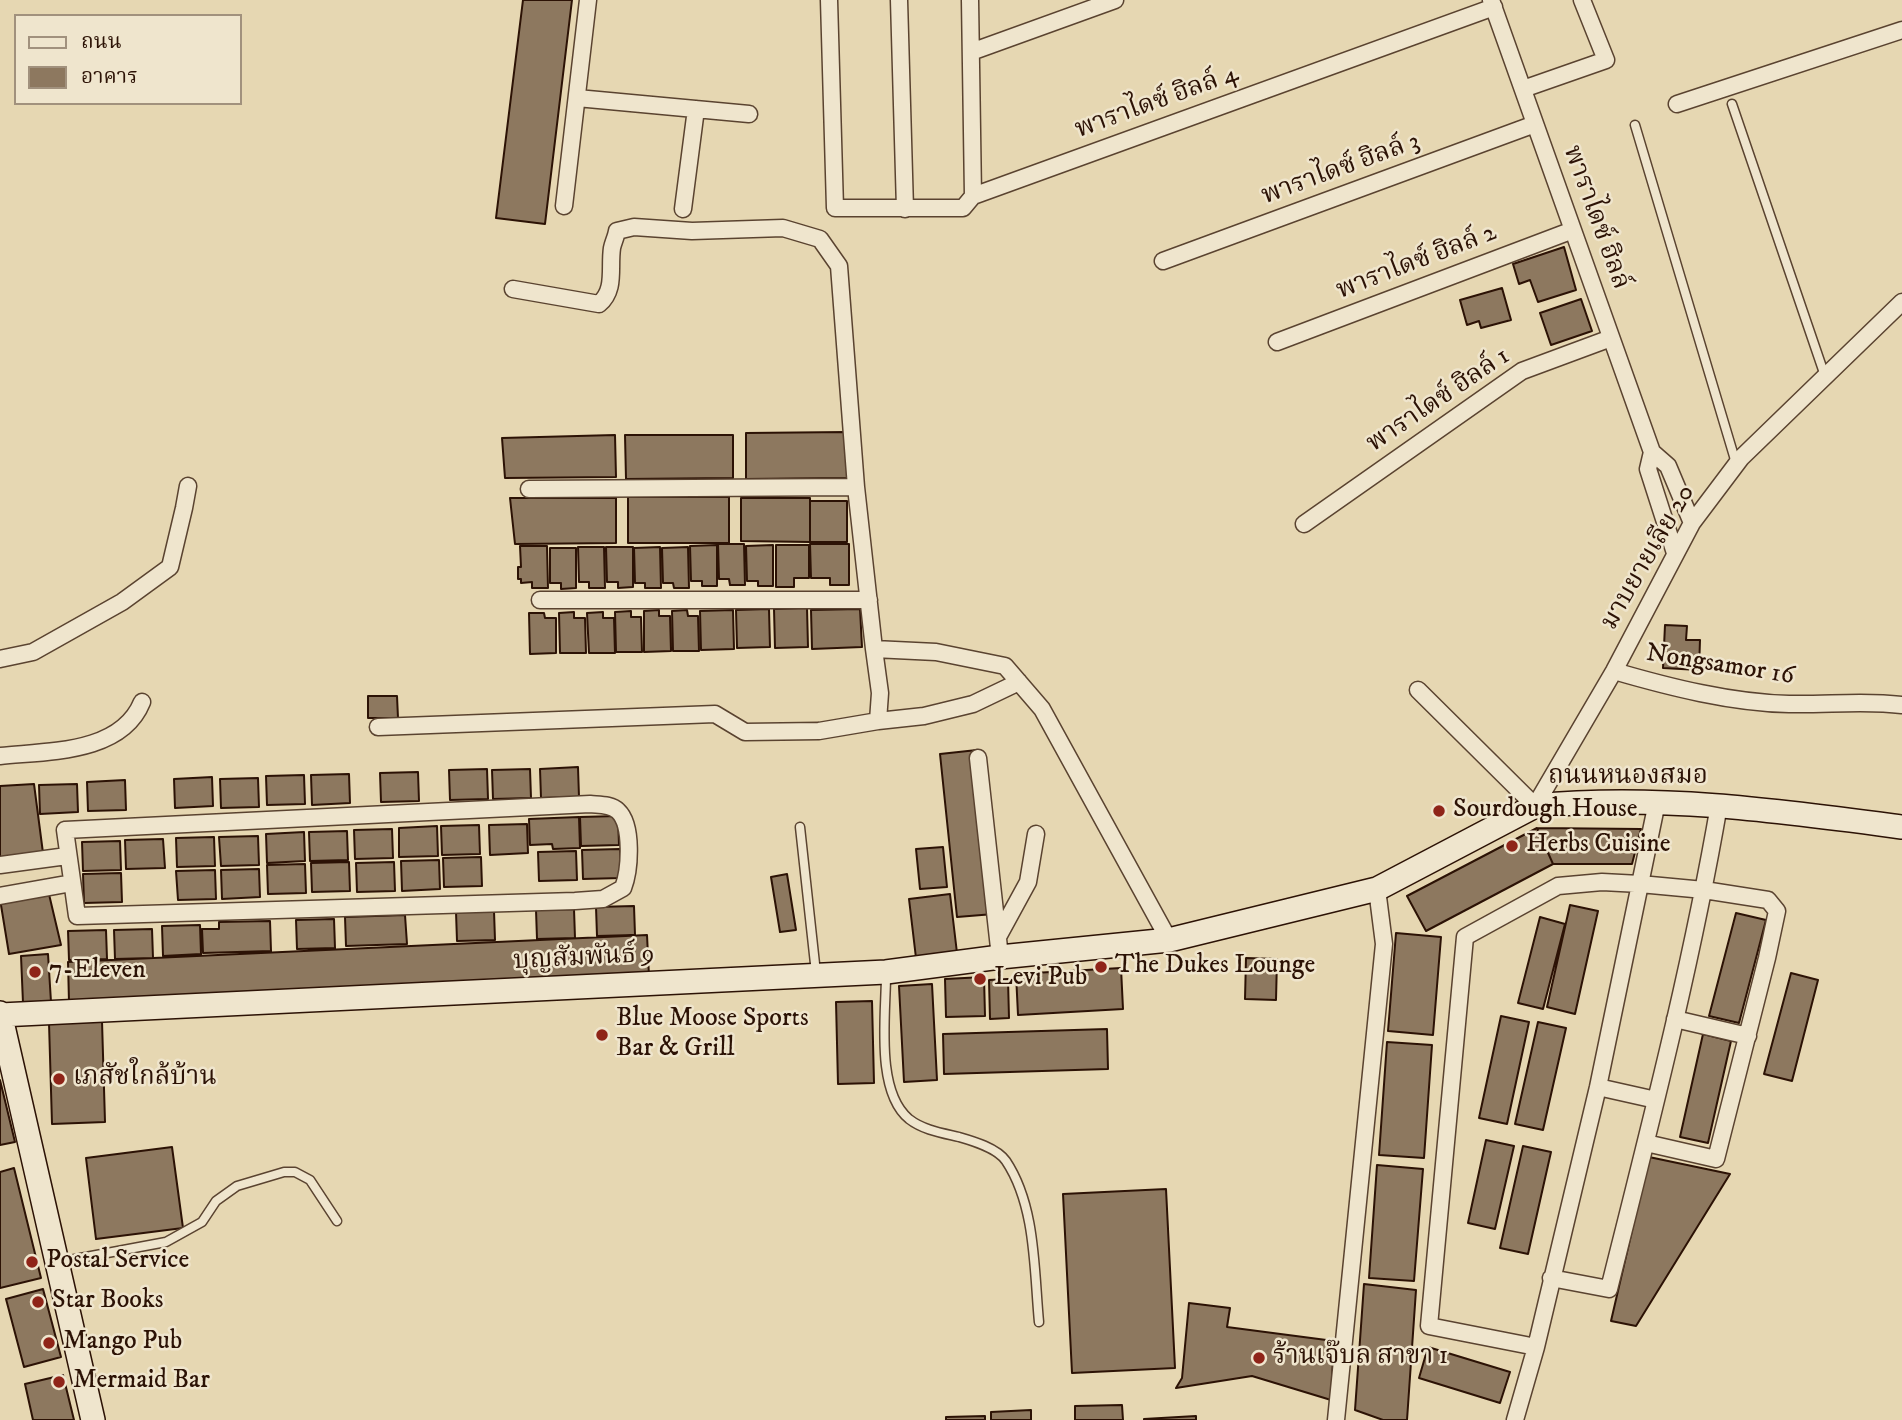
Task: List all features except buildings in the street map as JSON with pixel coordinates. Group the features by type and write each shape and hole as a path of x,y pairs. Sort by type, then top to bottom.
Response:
{"street":[{"path":"564,206 588,0"},
{"name":"พาราไดซ์ ฮิลล์ 4","path":"829,0 835,208 905,209 963,208 973,195 1493,4"},
{"path":"899,0 905,209"},
{"path":"970,0 973,195"},
{"path":"971,52 1115,0"},
{"path":"1523,89 1606,60 1582,0"},
{"name":"พาราไดซ์ ฮิลล์","path":"1493,4 1652,452 1668,466 1692,523"},
{"path":"1677,104 1902,30"},
{"path":"577,98 749,114"},
{"path":"683,209 696,109"},
{"name":"พาราไดซ์ ฮิลล์ 3","path":"1163,261 1535,124"},
{"path":"513,289 599,304 610,290 612,246 617,231 634,227 692,231 783,228 821,239 839,265 856,487 880,693 878,721"},
{"name":"พาราไดซ์ ฮิลล์ 2","path":"1278,342 1573,230"},
{"name":"มาบยายเลีย 20","path":"1535,806 1614,671 1692,523 1736,463 1902,302"},
{"name":"พาราไดซ์ ฮิลล์ 1","path":"1304,524 1522,371 1611,338"},
{"name":"พาราไดซ์ ฮิลล์","path":"1652,452 1648,469 1675,553"},
{"path":"0,659 16,658 33,652 122,602 170,567 188,486"},
{"path":"529,489 856,487"},
{"path":"540,600 869,600"},
{"path":"874,649 936,652 1005,666 1042,709 1170,940"},
{"name":"Nongsamor 16","path":"1614,671 1667,686 1756,702 1788,705 1880,702 1902,705"},
{"path":"378,727 715,715 745,732 819,731 924,716 973,704 1019,682"},
{"path":"1418,690 1535,806"},
{"path":"0,756 77,747 108,737 132,720 142,702"},
{"path":"978,758 999,947"},
{"path":"1515,1420 1536,1347 1598,1087 1657,802"},
{"name":"ถนนหนองสมอ","path":"1170,940 1377,889 1535,806 1657,802 1901,825"},
{"path":"590,804 610,806 619,811 626,825 629,858 623,888 603,899 575,901 77,916 72,883 65,831 590,804"},
{"path":"1551,1278 1609,1289 1675,1019 1704,890 1719,806"},
{"path":"999,947 1028,882 1036,834"},
{"path":"0,865 67,856"},
{"path":"1536,1347 1429,1326 1465,937 1558,886 1602,882 1640,884 1768,900 1777,911 1716,1159 1646,1143"},
{"path":"0,896 72,883"},
{"path":"1340,1419 1384,944 1377,889"},
{"name":"บุญสัมพันธ์ 9","path":"0,1014 886,972 999,947 1170,940"},
{"path":"0,1014 93,1420"},
{"path":"1675,1019 1748,1036"},
{"path":"1598,1087 1656,1100"}],"lane":[{"path":"1732,104 1825,377"},
{"path":"1635,125 1736,463"},
{"path":"800,827 816,976"},
{"path":"886,972 886,1069 898,1106 909,1119 927,1129 976,1142 1004,1158 1021,1190 1031,1235 1039,1322"},
{"path":"56,1262 166,1242 202,1222 216,1201 237,1186 284,1172 295,1172 310,1180 337,1221"}],"place":[{"name":"Sourdough House","path":"1439,811"},
{"name":"Herbs Cuisine","path":"1512,846"},
{"name":"The Dukes Lounge","path":"1101,967"},
{"name":"7-Eleven","path":"35,972"},
{"name":"Levi Pub","path":"980,979"},
{"name":"Blue Moose Sports Bar & Grill","path":"602,1035"},
{"name":"เภสัชใกล้บ้าน","path":"59,1079"},
{"name":"Postal Service","path":"32,1262"},
{"name":"Star Books","path":"38,1302"},
{"name":"Mango Pub","path":"49,1343"},
{"name":"ร้านเจ๊บล สาขา 1","path":"1259,1358"},
{"name":"Mermaid Bar","path":"59,1382"}]}
